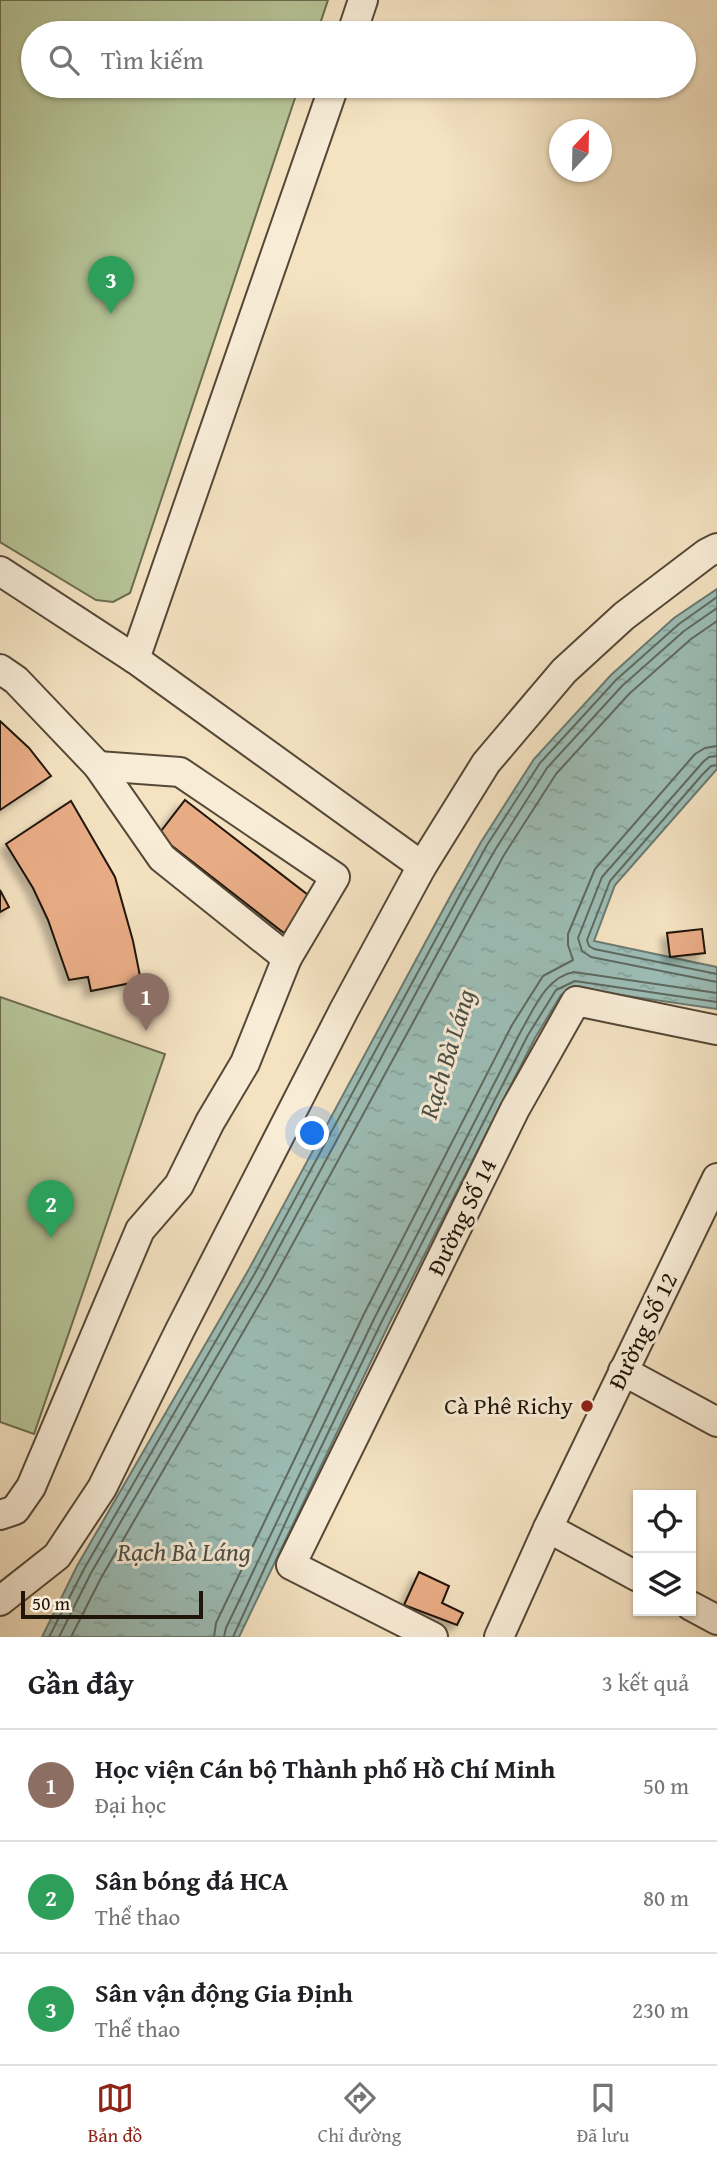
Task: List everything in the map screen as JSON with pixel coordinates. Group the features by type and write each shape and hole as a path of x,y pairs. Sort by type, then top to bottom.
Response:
{"street":[{"path":"356,21 363,0"},
{"path":"135,659 330,98"},
{"path":"0,1601 57,1556 102,1488 344,1010 422,866 486,763 564,671 624,616 717,548"},
{"path":"0,572 135,659 422,866"},
{"path":"0,669 16,680 97,766 162,858 287,958"},
{"path":"0,1516 15,1510 31,1488 140,1230 178,1185 210,1122 245,1063 287,958 335,877 180,772 97,766"},
{"name":"Đường Số 14","path":"405,1631 290,1565 515,1109 576,1001 717,1030"},
{"name":"Đường Số 12","path":"499,1637 623,1371 713,1194"},
{"path":"623,1371 717,1422"},
{"path":"548,1528 633,1574"},
{"path":"696,1609 717,1620"},
{"path":"405,1631 433,1637"}],"green space":[{"path":"0,0 328,0 321,21 21,21 21,98 295,98 130,593 113,602 96,600 0,542"},
{"path":"0,997 165,1054 34,1434 0,1422"}],"water":[{"name":"Rạch Bà Láng","path":"717,589 717,769 615,885 594,941 717,967 717,1009 573,988 561,995 535,1038 388,1326 239,1637 42,1637 77,1566 249,1269 451,895 534,759 611,675 674,618"}],"building":[{"path":"0,721 29,748 51,776 0,810"},
{"path":"185,800 312,898 284,933 158,835"},
{"path":"71,801 115,877 141,981 91,991 88,977 69,980 48,920 33,888 6,844"},
{"path":"0,890 9,907 0,912"},
{"path":"702,929 705,953 670,957 667,933"},
{"path":"419,1572 449,1586 442,1603 463,1613 457,1625 404,1605"}],"place":[{"name":"Sân vận động Gia Định","path":"111,314"},
{"name":"Học viện Cán bộ Thành phố Hồ Chí Minh","path":"146,1031"},
{"name":"Sân bóng đá HCA","path":"51,1238"},
{"name":"Cà Phê Richy","path":"587,1406"}]}
